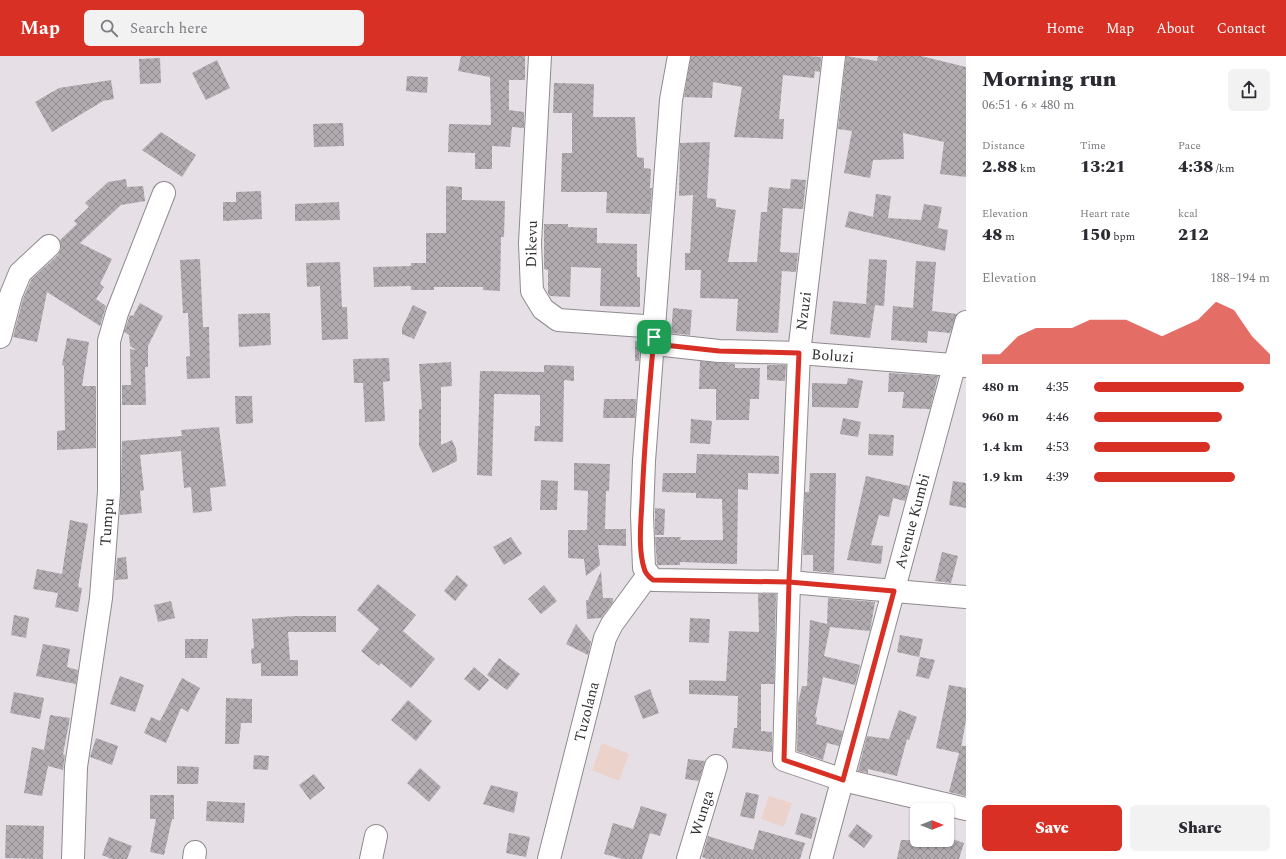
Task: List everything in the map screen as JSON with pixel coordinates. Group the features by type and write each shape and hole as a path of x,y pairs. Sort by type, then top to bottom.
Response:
{"street":[{"name":"Dikevu","path":"540,56 530,244 532,291 543,309 558,320 644,326 654,337"},
{"path":"679,56 671,100 644,461 641,542 644,568 653,580 789,582 966,597"},
{"name":"Nzuzi","path":"834,56 799,353 789,582 784,760 843,780"},
{"name":"Tumpu","path":"73,859 76,767 101,598 108,499 109,341 117,313 164,193"},
{"path":"0,337 11,295 20,273 49,246"},
{"name":"Avenue Kumbi","path":"821,859 894,591 960,366 966,322"},
{"name":"Boluzi","path":"654,337 664,345 719,351 799,353 960,366"},
{"name":"Tuzolana","path":"549,859 605,638 612,624 648,575"},
{"name":"Wunga","path":"688,859 716,766"},
{"path":"843,780 966,809"},
{"path":"371,859 376,836"}],"shaded area":[{"path":"602,743 629,754 619,781 592,770"},
{"path":"769,796 792,803 784,827 761,819"}],"building":[{"path":"461,56 525,56 525,80 509,80 509,110 524,112 524,128 512,127 510,147 492,146 492,169 475,169 475,153 448,152 449,124 491,125 490,77 458,71"},
{"path":"691,56 821,57 820,72 815,71 814,78 783,75 779,119 784,119 783,139 734,137 742,87 713,82 712,98 684,97"},
{"path":"846,56 877,61 878,56 921,56 966,67 966,177 940,174 944,142 903,133 904,159 873,160 870,178 844,173 852,131 838,129"},
{"path":"160,58 161,83 140,84 139,59"},
{"path":"217,60 230,88 206,100 192,73"},
{"path":"407,76 428,77 427,93 406,91"},
{"path":"111,80 114,99 103,101 52,132 35,102 59,88"},
{"path":"554,83 594,84 593,117 635,117 637,157 644,158 644,168 651,169 650,188 652,188 650,214 606,213 607,192 561,192 562,153 572,153 572,113 553,113"},
{"path":"343,123 344,146 314,147 313,124"},
{"path":"161,132 196,155 182,177 142,150"},
{"path":"710,142 707,198 716,199 716,207 736,210 728,262 757,262 761,212 767,212 769,187 790,189 791,179 806,180 803,209 783,208 780,252 798,253 796,272 782,271 778,333 736,331 738,299 700,298 701,270 685,270 685,253 690,253 693,195 679,196 680,143"},
{"path":"126,179 127,187 143,186 145,201 121,205 80,243 112,259 100,284 104,287 96,299 106,306 100,326 47,292 37,342 13,337 23,299 31,280 58,255 61,249 60,240 77,224 74,221 89,207 85,203 108,182"},
{"path":"446,186 462,187 462,200 505,201 504,237 501,237 500,291 483,290 483,287 434,287 434,290 411,290 411,286 374,287 373,267 411,266 411,263 426,263 426,233 446,233"},
{"path":"261,191 262,219 223,221 223,202 236,202 236,192"},
{"path":"876,194 891,196 888,218 921,220 924,204 942,207 938,228 948,230 945,251 845,227 849,211 873,217"},
{"path":"339,202 340,220 295,221 295,204"},
{"path":"544,224 568,224 568,227 597,228 597,243 637,244 637,277 640,277 640,307 600,306 601,268 571,267 570,297 550,296 548,293 548,270 544,269"},
{"path":"200,259 203,327 209,327 210,378 187,379 186,357 190,356 188,313 183,313 180,260"},
{"path":"869,259 887,260 884,306 875,305 870,338 830,334 833,301 866,304"},
{"path":"916,261 936,262 932,311 957,314 950,333 928,331 927,343 891,340 893,306 913,308"},
{"path":"340,262 342,307 347,307 348,339 322,340 320,286 307,287 306,263"},
{"path":"140,303 163,316 148,346 148,367 145,367 146,405 122,405 122,385 131,385 130,349 136,350 130,346 129,335 124,332 130,315 133,316"},
{"path":"413,305 427,312 414,339 402,334 402,328"},
{"path":"673,308 692,310 690,335 671,333"},
{"path":"270,313 271,345 239,347 238,314"},
{"path":"67,338 89,342 82,386 96,386 96,448 57,450 57,431 65,430 64,366 62,365"},
{"path":"635,341 640,341 639,361 635,361"},
{"path":"389,358 390,381 383,382 385,421 365,422 363,383 354,383 353,359"},
{"path":"700,361 735,364 735,368 760,368 759,399 750,399 749,420 716,420 716,389 699,389"},
{"path":"451,362 452,386 441,387 441,445 452,440 456,449 457,461 433,473 419,446 419,409 422,409 419,364"},
{"path":"544,365 574,366 574,381 564,380 563,442 534,441 535,426 540,426 540,395 494,394 492,476 477,475 480,371 544,372"},
{"path":"767,365 786,365 785,381 767,380"},
{"path":"889,373 938,376 930,409 902,408 904,392 888,392"},
{"path":"848,378 863,381 858,408 812,407 812,383 847,384"},
{"path":"235,396 252,396 253,423 236,424"},
{"path":"604,399 636,399 635,418 603,418"},
{"path":"843,418 861,422 858,437 840,434"},
{"path":"691,419 712,421 710,444 690,443"},
{"path":"219,427 226,486 210,488 212,511 193,513 191,487 184,488 181,451 140,455 144,490 140,491 142,513 120,515 122,441 182,436 181,430"},
{"path":"869,434 894,435 893,456 868,455"},
{"path":"697,454 779,456 779,474 748,473 748,490 738,489 737,564 680,562 680,565 657,565 655,537 681,537 680,540 723,540 722,499 696,498 696,493 662,492 663,473 696,473"},
{"path":"574,463 610,464 609,491 606,491 605,529 626,529 626,546 598,545 600,565 586,576 584,559 568,558 568,530 587,530 588,491 574,490"},
{"path":"810,473 836,473 834,573 813,571 813,555 803,555 805,492 809,492"},
{"path":"866,476 909,486 905,501 893,498 889,517 879,515 871,545 883,546 881,564 847,560"},
{"path":"541,480 558,481 557,510 540,510"},
{"path":"953,481 966,483 966,508 949,505"},
{"path":"655,508 665,509 664,535 655,535"},
{"path":"70,520 88,524 78,587 82,588 78,612 55,607 58,593 33,589 37,569 62,574"},
{"path":"511,537 522,554 504,565 493,547"},
{"path":"942,552 958,556 951,583 935,581"},
{"path":"126,557 128,579 115,580 117,558"},
{"path":"601,571 603,598 613,598 613,602 601,618 587,619 586,600 588,600"},
{"path":"457,575 468,585 455,601 444,591"},
{"path":"378,584 416,615 403,631 435,659 411,688 381,663 379,666 361,651 379,629 357,610"},
{"path":"544,585 557,601 541,614 528,599"},
{"path":"758,594 776,594 774,684 761,684 761,731 772,732 772,752 732,748 734,728 737,728 738,696 689,694 689,680 726,681 729,631 759,632"},
{"path":"828,598 875,602 870,631 830,627 824,656 860,665 855,685 823,677 815,717 817,717 816,724 843,731 839,746 827,743 823,760 797,751 798,703 802,686 807,686 810,620 827,624"},
{"path":"171,601 175,618 158,622 154,605"},
{"path":"14,615 29,618 26,638 11,635"},
{"path":"296,616 336,616 336,632 288,632 290,660 298,660 298,676 261,676 261,663 252,664 251,649 254,648 252,619"},
{"path":"690,618 710,619 709,643 689,642"},
{"path":"576,624 591,642 588,655 566,644"},
{"path":"900,635 923,639 919,657 897,652"},
{"path":"185,639 208,639 207,658 185,658"},
{"path":"43,644 70,649 67,667 78,670 76,684 36,676"},
{"path":"920,657 935,660 929,679 916,676"},
{"path":"499,658 520,674 507,690 487,675"},
{"path":"474,667 489,680 479,691 464,679"},
{"path":"120,676 144,685 135,712 110,704"},
{"path":"182,678 200,688 188,712 181,708 166,743 144,733 151,717 160,721"},
{"path":"949,685 966,688 966,720 961,746 966,746 966,796 949,792 959,753 936,748"},
{"path":"650,689 659,713 643,719 634,696"},
{"path":"14,692 44,698 40,719 10,713"},
{"path":"226,698 252,699 252,723 241,723 239,744 225,744"},
{"path":"408,700 432,721 416,741 391,720"},
{"path":"899,710 917,717 909,740 907,739 897,776 868,769 868,773 858,771 867,736 889,739"},
{"path":"50,715 70,718 63,754 65,755 63,770 48,766 42,796 24,793 32,747 44,750"},
{"path":"96,738 118,746 112,765 90,757"},
{"path":"254,755 269,756 268,770 253,769"},
{"path":"688,759 705,761 699,781 685,779"},
{"path":"177,766 199,767 198,784 177,784"},
{"path":"420,768 441,787 429,802 407,783"},
{"path":"314,774 325,788 310,800 299,785"},
{"path":"491,785 518,792 514,813 483,804"},
{"path":"746,792 759,795 754,819 740,816"},
{"path":"150,795 174,795 174,819 172,819 164,855 150,852 156,819 150,819"},
{"path":"207,801 245,803 244,823 206,821"},
{"path":"641,806 667,814 660,836 650,833 642,859 623,859 604,854 613,823 633,829"},
{"path":"801,813 817,818 811,839 795,834"},
{"path":"857,824 873,836 864,848 848,836"},
{"path":"6,825 44,826 43,859 5,858"},
{"path":"759,830 805,843 800,859 708,859 702,857 708,836 753,850"},
{"path":"509,833 530,837 526,857 506,853"},
{"path":"109,837 132,846 127,859 112,859 102,855"},
{"path":"954,839 964,843 959,859 897,859 901,840 910,840 910,847 954,847"}],"route":[{"path":"654,337 644,461 641,542 644,568 648,575 653,580 789,582 894,591 843,780 784,760 789,582 799,353 719,351 664,345 654,337"}]}
